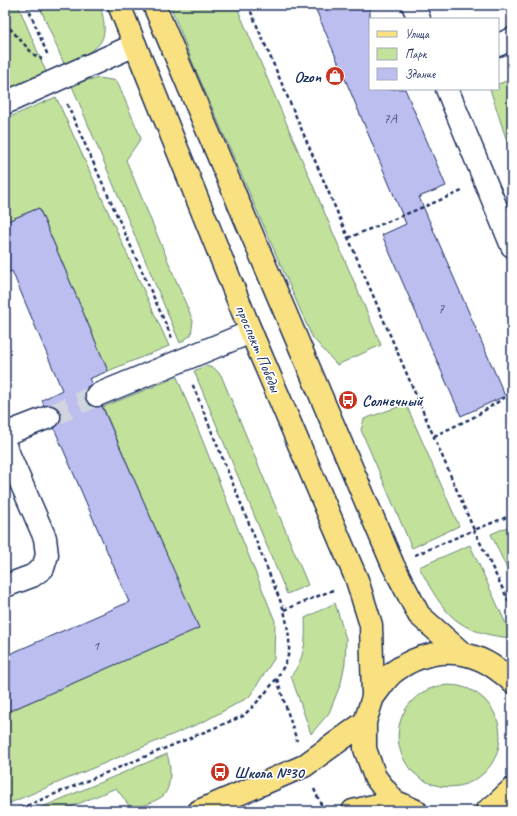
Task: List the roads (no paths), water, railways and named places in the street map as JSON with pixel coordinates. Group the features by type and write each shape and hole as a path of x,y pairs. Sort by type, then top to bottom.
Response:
{"main road":[{"name":"проспект Победы","path":"119,5 251,332 357,580 371,625 373,697 365,722 365,749 375,777 394,801 416,811"},
{"name":"проспект Победы","path":"154,5 393,565 419,615 462,653"},
{"name":"проспект Победы","path":"373,697 394,672 417,657 432,653 462,653 486,661 512,682"},
{"path":"486,661 512,662"},
{"path":"199,811 304,766 365,722"},
{"path":"487,811 512,789"},
{"path":"353,811 394,801"}],"lane":[{"path":"413,5 419,18"},
{"path":"499,45 512,39"},
{"path":"5,103 54,73 135,45"},
{"path":"447,90 512,246"},
{"path":"97,395 251,332"},
{"path":"5,434 49,417"},
{"path":"5,446 45,538 47,555 43,568 32,576 5,586"}],"tunnel":[{"path":"49,417 97,395"}],"place":[{"name":"Ozon","path":"335,76"},
{"name":"Солнечный","path":"348,400"},
{"name":"Школа №30","path":"220,772"}]}
